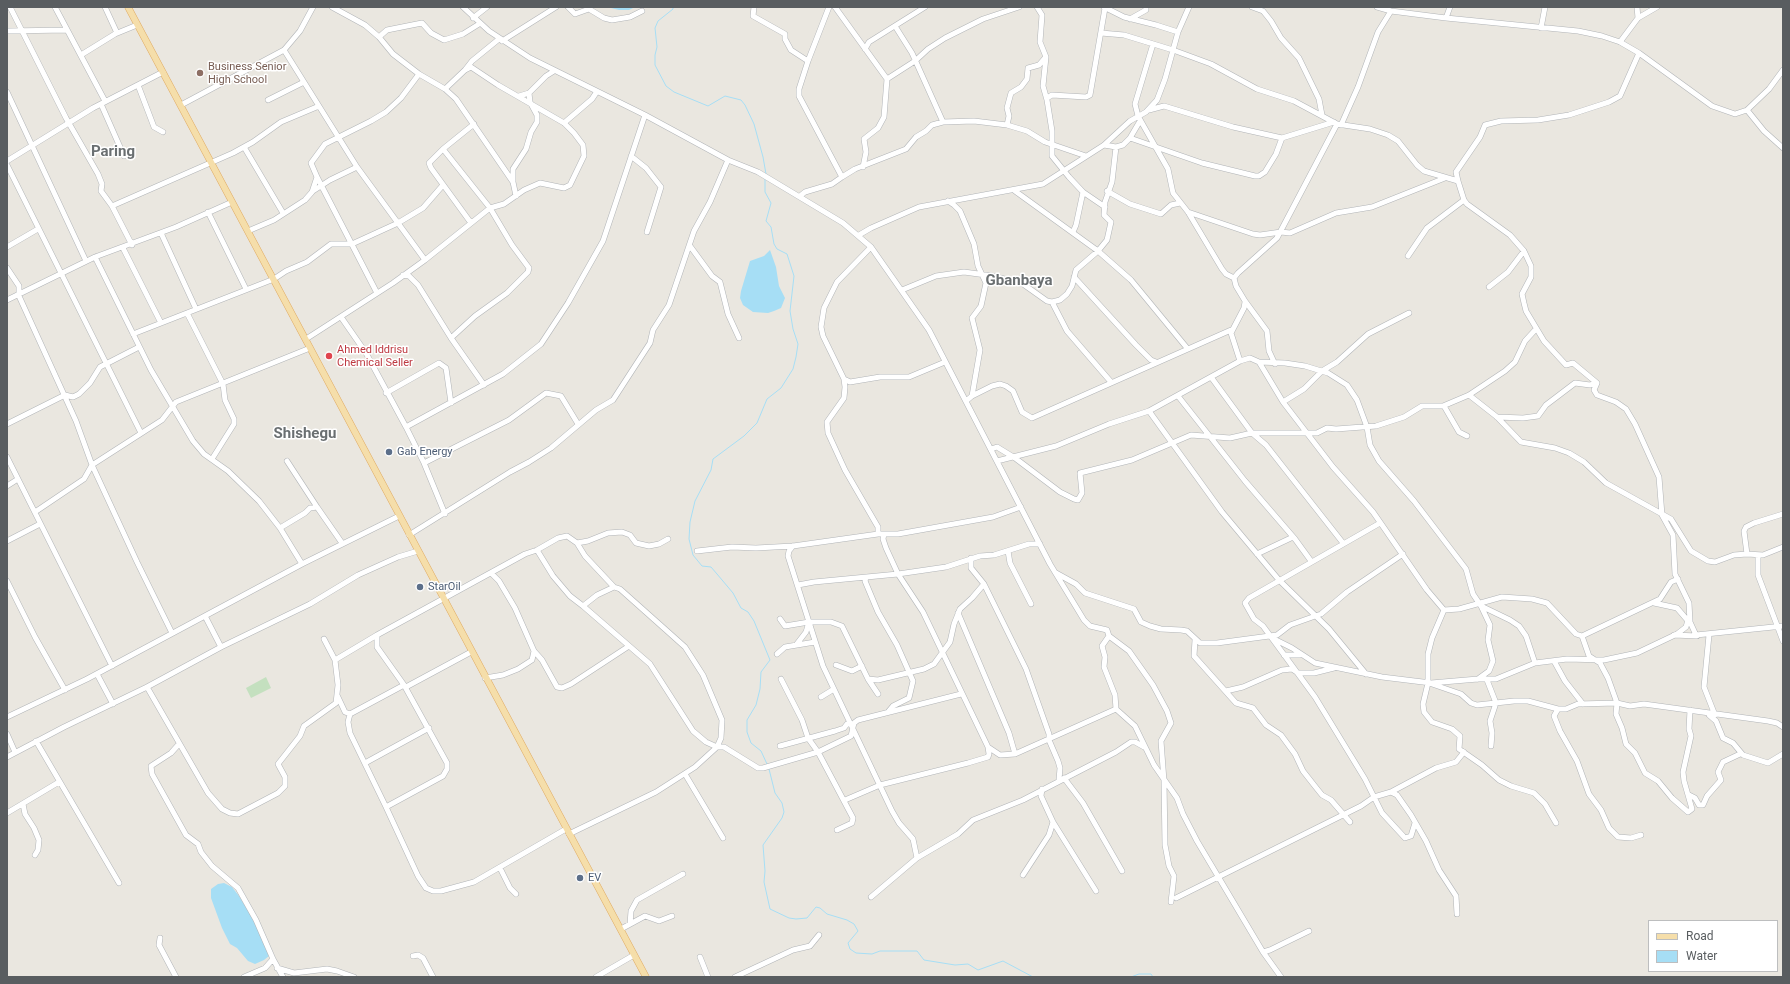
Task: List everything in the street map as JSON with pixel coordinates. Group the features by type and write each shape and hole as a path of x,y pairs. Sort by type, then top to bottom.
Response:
{"main road":[{"path":"128,7 306,339 471,652 646,977"}],"street":[{"path":"10,7 69,122 98,174 102,184 101,191 112,206 132,244"},
{"path":"55,7 81,55 103,102 124,156"},
{"path":"105,7 117,33"},
{"path":"181,105 284,50 300,31 313,7"},
{"path":"332,7 359,21 379,37 393,54 419,74 444,89 456,100 513,182"},
{"path":"463,7 479,24 501,40 554,71 596,93 645,115 728,160 758,172 769,180 800,196 859,235 871,248 929,330 1055,572 1087,624 1107,630 1109,636 1129,651 1153,685 1167,711 1171,723 1161,741 1164,781 1165,845 1169,866 1174,876 1171,902"},
{"path":"473,18 487,7"},
{"path":"444,89 465,70 472,60 501,40 556,7"},
{"path":"568,7 575,14 589,9 604,18 612,20 630,17 642,11"},
{"path":"754,7 753,16 785,34 784,39 791,50 808,61"},
{"path":"829,7 799,89 800,101 842,177"},
{"path":"835,7 887,79 884,117 878,128 864,138 866,152 863,166"},
{"path":"865,48 870,42 925,7"},
{"path":"887,79 915,61 928,49 945,38 983,19 1019,7"},
{"path":"1037,7 1042,15 1040,42 1046,58 1043,86 1047,98 1052,133 1052,156 1083,192 1105,207"},
{"path":"1047,98 1051,95 1086,97 1090,95 1104,7 1130,19 1156,24 1178,32"},
{"path":"1130,19 1146,10 1146,7"},
{"path":"1104,146 1116,148 1123,145 1130,138 1139,119 1157,100 1165,80 1178,32 1189,7"},
{"path":"1252,7 1263,11 1281,38 1299,58 1319,100 1322,115"},
{"path":"1377,7 1391,11 1578,31 1602,36 1620,42 1639,53 1712,106 1735,114 1747,110 1769,89 1783,70"},
{"path":"1446,18 1450,7"},
{"path":"1541,28 1545,7"},
{"path":"1637,7 1638,18"},
{"path":"1620,42 1638,18 1657,7"},
{"path":"1234,278 1244,267 1271,245 1281,232 1358,87 1378,32 1391,11"},
{"path":"379,37 387,30 422,23 431,33 444,40 463,34 479,24"},
{"path":"81,55 117,33 137,25"},
{"path":"895,26 912,53 943,122"},
{"path":"7,31 22,32 67,30"},
{"path":"1101,33 1124,35 1173,50 1211,64 1256,89 1294,101 1337,124 1370,129 1388,134 1398,142 1417,165 1424,171 1444,178 1458,180"},
{"path":"1153,44 1135,104 1139,119 1168,169 1173,193 1188,212 1222,269 1226,274 1234,278 1236,286 1244,301 1267,331 1269,351 1275,364"},
{"path":"284,50 357,167 425,260"},
{"path":"1597,382 1573,363 1566,365 1536,329 1526,311 1522,294 1531,277 1530,266 1524,251 1510,235 1464,200 1456,172 1480,137 1484,125 1501,121 1538,120 1569,115 1609,102 1620,96 1639,53"},
{"path":"1007,125 1009,116 1007,108 1011,93 1021,87 1027,79 1028,68 1039,65 1046,58"},
{"path":"471,67 472,60"},
{"path":"465,70 471,67"},
{"path":"306,339 425,260 490,208 504,204 524,190 540,183 562,188 570,185 584,156 584,149 578,137 564,123 530,102 498,85 471,67"},
{"path":"519,96 529,93 544,78 554,71"},
{"path":"7,161 103,102 163,72"},
{"path":"377,293 310,163 326,144 339,136 371,122 386,112 401,98 419,74"},
{"path":"268,100 304,82"},
{"path":"138,85 154,127 163,132"},
{"path":"7,92 86,261"},
{"path":"516,196 513,182 513,169 525,152 531,132 537,122 537,115 530,102 529,93"},
{"path":"564,123 592,99 596,93"},
{"path":"112,206 211,163 244,146 281,122 319,106"},
{"path":"1146,112 1164,106 1233,127 1282,138 1337,124"},
{"path":"1747,110 1764,131 1783,148"},
{"path":"406,428 503,374 541,344 568,303 603,241 645,115"},
{"path":"859,235 871,228 919,207 1015,191 1043,184 1104,146 1130,121 1139,119"},
{"path":"800,196 805,192 832,184 863,166 906,149 916,137 932,125 943,122 974,121 1007,125 1027,131 1052,144 1086,156"},
{"path":"471,223 429,163 443,149 474,124"},
{"path":"1130,138 1238,173 1259,176 1268,168 1276,154 1282,138"},
{"path":"244,146 283,213"},
{"path":"902,290 923,280 944,274 964,272 1023,284 1047,301 1052,302 1060,300 1067,294 1072,286 1076,270 1107,240 1111,221 1104,215 1107,192 1112,182 1112,170 1116,148"},
{"path":"443,149 490,208 512,245 529,268 528,272 507,293 475,316 451,338"},
{"path":"631,156 646,168 661,187 647,232"},
{"path":"409,535 551,448 578,424 613,400 627,381 650,343 654,330 669,305 694,231 710,202 728,160"},
{"path":"7,165 105,364 141,433"},
{"path":"248,231 274,220 305,200 312,192 322,185 357,167"},
{"path":"312,192 317,177"},
{"path":"1188,212 1252,234 1260,235 1281,232 1290,233 1336,213 1372,207 1444,178"},
{"path":"133,334 274,279 286,271 308,262 331,244 352,244 398,223 423,208 443,184"},
{"path":"1015,191 1036,204 1098,250 1131,280 1187,348"},
{"path":"1072,232 1076,225 1083,192"},
{"path":"1107,192 1130,204 1161,214 1171,205 1180,203"},
{"path":"1408,256 1427,228 1464,200"},
{"path":"948,201 960,211 974,244 978,266 983,275 986,288 981,306 972,318 980,350 972,396"},
{"path":"7,300 19,296 60,273 95,257 161,233 232,202"},
{"path":"208,212 246,289"},
{"path":"7,247 38,229"},
{"path":"161,233 196,309"},
{"path":"690,246 712,276 721,284 722,297 739,338"},
{"path":"123,248 161,323"},
{"path":"846,388 844,379 821,331 823,312 837,282 871,248"},
{"path":"1489,286 1508,272 1524,251"},
{"path":"95,257 139,347 193,441 204,454 228,471 259,501 280,528 302,564"},
{"path":"7,268 19,286 19,296 82,434 92,465 172,633"},
{"path":"403,275 409,276 418,285 451,338 484,385"},
{"path":"1074,276 1147,356 1156,362"},
{"path":"966,402 972,396 992,386 1000,384 1013,391 1022,412 1032,418 1148,365 1231,330 1241,317 1244,308 1244,301"},
{"path":"1052,302 1067,331 1111,382"},
{"path":"1283,402 1304,389 1322,371 1337,362 1368,334 1410,312"},
{"path":"187,313 223,384 225,400 234,418 234,424 212,459"},
{"path":"341,317 366,353 406,428 424,463 445,514"},
{"path":"991,449 997,447 1015,458 1060,492 1074,500 1078,500 1082,493 1080,472 1132,460 1191,435 1235,438 1252,433 1317,433 1327,428 1367,427 1397,420 1422,406 1444,406 1469,395 1495,379 1511,366 1525,341 1536,329"},
{"path":"1231,330 1232,339 1240,361"},
{"path":"7,424 65,395 73,397 85,389 96,372 105,364 117,360 139,347"},
{"path":"35,512 84,479 92,465 162,420 173,405 310,348"},
{"path":"1147,356 1148,365"},
{"path":"997,461 1015,458 1056,446 1109,424 1149,411 1240,361 1250,358 1259,362 1275,364 1293,363 1322,371 1339,380 1354,394 1367,427 1370,445 1379,461 1414,501 1466,569 1474,594 1490,626 1488,640 1493,661 1489,671 1478,679"},
{"path":"844,379 850,382 880,378 909,377 945,362"},
{"path":"1259,362 1283,402 1307,434 1380,522 1427,590 1444,610 1459,610 1480,605 1502,597 1541,601 1552,608 1576,634 1582,636 1660,599 1671,582 1678,579"},
{"path":"386,393 439,363 446,368 451,403"},
{"path":"1211,377 1252,433 1266,445 1343,543"},
{"path":"845,800 880,785 982,759 989,754 988,747 961,694 943,652 923,612 898,574 881,534 845,470 828,433 827,422 844,398 846,388 850,382"},
{"path":"1497,417 1523,418 1538,416 1546,405 1575,383 1590,385 1597,382"},
{"path":"1272,637 1292,648 1315,664 1367,675 1430,683 1501,678 1516,670 1535,663 1566,659 1604,660 1637,653 1686,627 1689,621 1689,603 1675,571 1674,535 1662,515 1659,477 1629,413 1621,405 1597,395 1594,390 1597,382"},
{"path":"424,463 509,420 546,393 561,396 578,424"},
{"path":"1469,395 1497,417 1520,442 1555,448 1569,453 1584,462 1606,483 1671,519 1691,551 1708,562 1715,562 1734,555 1747,554 1758,556 1783,547"},
{"path":"1178,396 1311,561"},
{"path":"1444,406 1459,432 1467,436"},
{"path":"1149,411 1222,512 1279,580 1316,616 1367,675"},
{"path":"7,457 112,666"},
{"path":"287,462 342,543"},
{"path":"7,486 18,479"},
{"path":"280,528 305,514 310,508 317,507"},
{"path":"697,551 793,546 881,534 898,534 993,517 1021,507"},
{"path":"1747,554 1744,531 1746,527 1783,514"},
{"path":"7,717 97,674 342,543 399,516"},
{"path":"1380,522 1279,580 1249,598 1245,603 1254,619 1264,626 1315,697 1365,779 1381,812 1404,838 1410,836 1416,823"},
{"path":"7,541 40,524"},
{"path":"577,543 616,531 630,536 641,546 659,544 668,539"},
{"path":"335,660 443,598 525,554 537,550 552,540 565,536 577,543 585,556 614,587 620,589 684,647 703,675 718,705 722,720 721,738 717,747 685,774 656,792 568,831 466,885 441,891 426,888 418,876 347,726 350,714 471,652"},
{"path":"1257,554 1293,537"},
{"path":"798,585 836,579 866,578 946,567 971,558 994,555 1030,544 1040,544"},
{"path":"793,546 789,551 788,556 815,642 834,689 880,785 899,823 913,839 917,858"},
{"path":"537,550 557,580 570,596 650,664 687,724 706,742 717,747 724,748 758,768 768,767 818,752 851,736 851,725"},
{"path":"7,757 36,741 147,687 221,647 310,604 385,562 418,551"},
{"path":"1008,551 1010,564 1031,604"},
{"path":"1055,572 1076,584 1086,593 1134,609 1141,622 1150,626 1186,631 1195,640 1203,644 1272,637 1282,632 1290,625 1316,616 1328,609 1347,592 1402,554"},
{"path":"1758,556 1758,575 1783,641"},
{"path":"971,558 971,568 984,584 1026,669 1049,734 1049,740 1060,768 1062,779 1083,803 1122,871"},
{"path":"491,573 498,581 515,608 534,651 542,660 557,687 560,688 571,684 629,646"},
{"path":"866,578 865,582 876,607 897,645 913,681 909,698 893,706 887,713"},
{"path":"7,581 35,637 65,690"},
{"path":"868,679 878,680 934,664 950,642 958,614 984,584"},
{"path":"583,606 597,595 614,587"},
{"path":"1654,602 1676,608 1689,621 1697,636"},
{"path":"1480,605 1519,626 1526,636 1535,663"},
{"path":"1444,610 1432,638 1428,654 1430,683 1422,704 1424,712 1432,722 1452,729 1460,736 1459,749 1482,765 1499,780 1534,793 1545,804 1556,823"},
{"path":"958,614 1009,733 1015,754"},
{"path":"205,616 221,647"},
{"path":"780,619 786,626 809,622 831,622 842,626 868,679 878,694"},
{"path":"796,645 806,632 809,622"},
{"path":"1673,635 1697,636 1753,628 1783,626"},
{"path":"377,635 377,647"},
{"path":"1709,635 1704,687 1715,715"},
{"path":"1109,636 1102,646 1105,657 1104,667 1115,695 1116,709 1130,720 1164,781 1177,798 1183,814 1197,841 1263,952 1281,977"},
{"path":"1582,636 1589,656 1603,668 1617,703 1616,714 1622,728 1626,744 1635,753 1641,769 1658,781 1672,798 1688,812 1692,809 1684,781 1683,771 1691,736 1689,729 1690,710"},
{"path":"147,687 208,793 222,809 230,813 238,814 278,793 285,786 285,777 278,764 300,736 304,726 336,703 338,685 335,660 324,639"},
{"path":"1195,640 1194,656 1236,703 1253,708 1266,725 1284,738 1311,782 1322,795 1331,800 1350,822"},
{"path":"366,642 377,647 405,686 447,763 446,772 386,807"},
{"path":"777,654 785,647 815,642"},
{"path":"485,678 503,675 518,669 532,660 534,651"},
{"path":"1284,655 1300,655"},
{"path":"1560,671 1566,659"},
{"path":"1554,661 1565,681 1583,704"},
{"path":"836,665 852,671 862,666"},
{"path":"1226,691 1243,687 1282,670 1292,670 1298,673 1327,671 1334,668"},
{"path":"97,674 113,704"},
{"path":"781,679 802,720 808,738 818,752 845,800 854,821 850,825 837,830"},
{"path":"1487,680 1496,703 1490,721 1492,733 1491,746"},
{"path":"1430,683 1460,694 1475,705 1528,701 1539,706 1558,709 1583,704 1644,704 1690,710 1708,715 1777,723 1783,727"},
{"path":"821,697 834,689"},
{"path":"337,694 345,712 350,714"},
{"path":"780,746 839,730 844,728 847,724 851,725 858,720 961,694"},
{"path":"988,747 1000,755 1015,754 1116,709"},
{"path":"1558,709 1554,716 1560,731 1577,761 1589,794 1601,810 1609,828 1618,837 1631,838 1641,835"},
{"path":"1708,715 1716,720 1723,738 1733,743 1740,754 1768,763 1783,754"},
{"path":"365,763 428,728"},
{"path":"7,734 15,752"},
{"path":"36,741 119,884"},
{"path":"871,897 917,858 958,834 973,820 1023,800 1116,752 1131,742 1135,742 1145,747"},
{"path":"179,744 171,753 151,766 152,774 186,835 198,844 212,866 238,888 256,920 272,958 283,977"},
{"path":"1176,898 1361,806 1374,797 1391,792 1436,768 1456,762 1464,752"},
{"path":"1689,796 1695,798 1699,805 1704,804 1707,796 1721,780 1718,772 1722,762 1740,754"},
{"path":"685,774 722,838"},
{"path":"7,813 59,782"},
{"path":"1042,789 1041,796 1053,822 1096,891"},
{"path":"1391,792 1399,797 1416,823 1439,870 1456,896 1456,914"},
{"path":"23,804 25,814 34,828 39,840 38,850 35,856"},
{"path":"1024,875 1049,835 1053,822"},
{"path":"500,868 510,888 516,894"},
{"path":"630,924 631,911 638,900 683,874"},
{"path":"621,929 646,915 659,921 672,916"},
{"path":"1263,952 1309,931"},
{"path":"735,977 793,950 810,946 819,935"},
{"path":"160,938 159,945 176,977"},
{"path":"596,977 634,955"},
{"path":"413,956 423,958 432,977"},
{"path":"700,957 708,977"},
{"path":"244,977 265,968 272,958"},
{"path":"277,968 294,972 327,970 337,971 354,977"}],"green space":[{"path":"266,677 271,688 251,698 246,688"}],"water":[{"path":"607,7 635,7 629,10 619,10"},
{"path":"770,250 776,267 779,286 785,298 781,308 768,313 753,312 743,305 740,298 741,291 750,261 764,256"},
{"path":"224,883 232,887 255,922 269,956 264,960 255,964 248,961 237,948 230,944 222,928 211,898 211,889 218,884"}],"waterway":[{"path":"673,7 673,9 658,21 655,28 657,47 655,65 666,86 674,92 708,106 725,96 741,100 754,124 766,174"},
{"path":"765,179 765,192 771,203 766,221 771,227 774,244 777,249 787,254 794,276 790,311 793,329 798,344 796,357 793,369 781,388 767,399 757,423 744,436 713,459 711,470 695,501 690,522 689,539 693,555 702,566 711,567 733,593 741,608 748,612 754,621 770,660 761,672 760,689 756,705 747,720 747,732 751,743 761,751 767,764"},
{"path":"769,769 775,793 782,803 784,812 782,818 763,845 765,871 764,882 770,909 789,918 796,919 807,918 816,907 820,908 827,914 847,920 854,924 858,931 848,943 850,949 856,953 872,954 880,951 917,951 924,960 955,965 968,964 978,970 1003,961 1033,977"},
{"path":"1131,977 1139,974 1151,974 1153,977"}],"place":[{"name":"Business Senior High School","path":"200,73"},
{"name":"Ahmed Iddrisu Chemical Seller","path":"329,356"},
{"name":"Gab Energy","path":"389,452"},
{"name":"StarOil","path":"420,587"},
{"name":"EV","path":"580,878"}],"district":[{"name":"Paring","path":"113,152"},
{"name":"Gbanbaya","path":"1019,281"},
{"name":"Shishegu","path":"305,434"}]}
